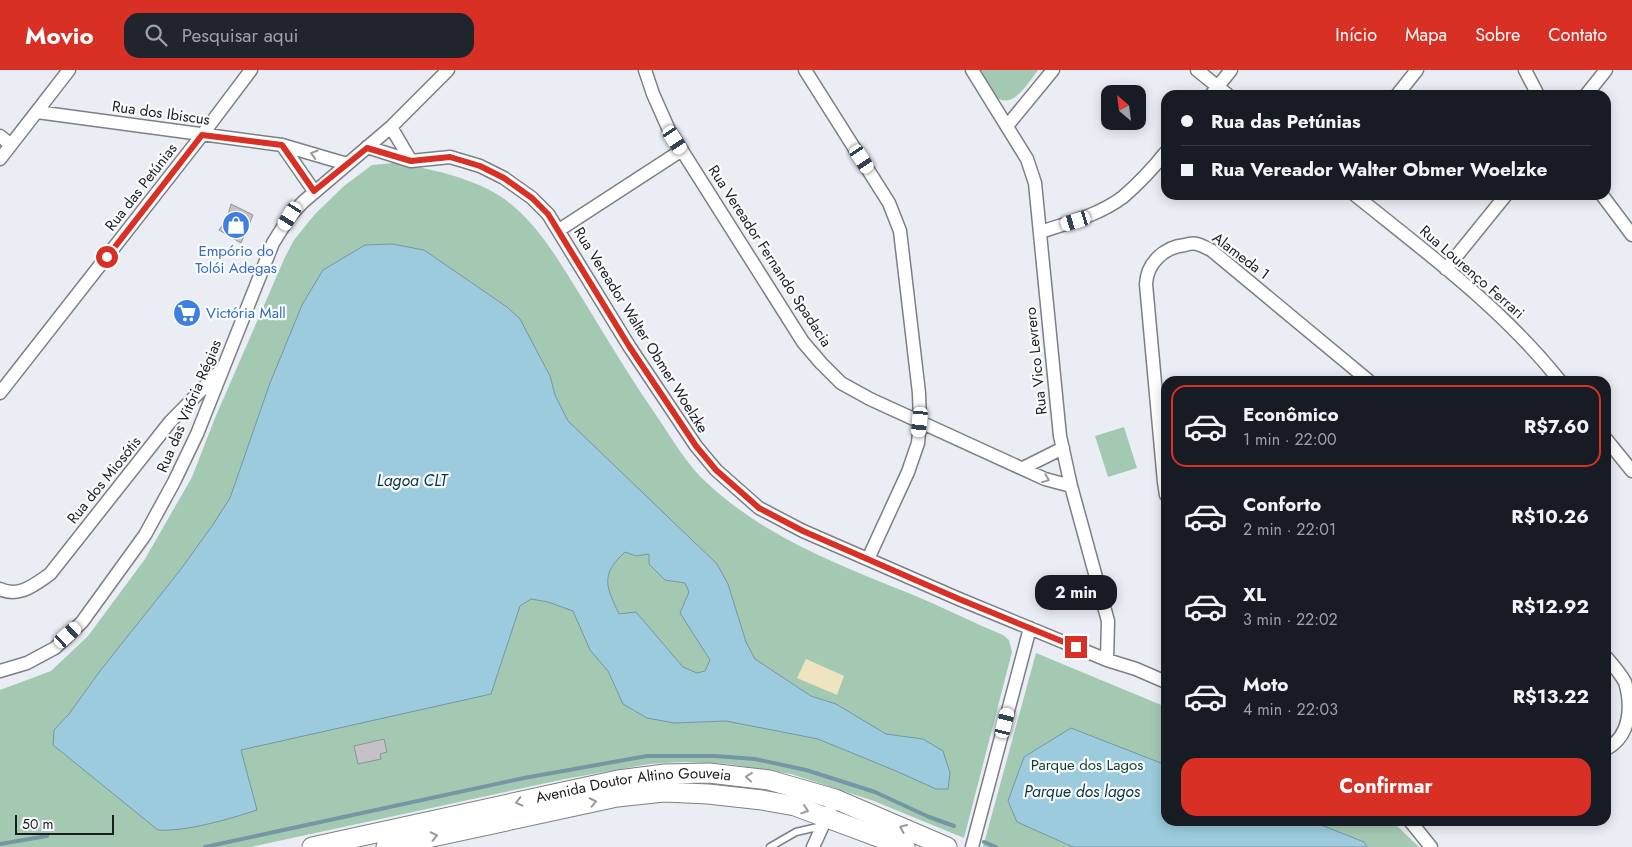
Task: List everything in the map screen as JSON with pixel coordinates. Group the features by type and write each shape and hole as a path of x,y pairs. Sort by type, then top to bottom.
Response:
{"main road":[{"name":"Avenida Doutor Altino Gouveia","path":"312,847 360,842 618,780 665,774 709,773 769,780 835,799 948,847"},
{"name":"Avenida Doutor Altino Gouveia","path":"386,847 617,797 664,792 708,794 795,806 824,821 905,847"}],"street":[{"path":"0,159 69,70"},
{"name":"Rua das Petúnias","path":"0,393 251,70"},
{"name":"Rua das Vitória Régias","path":"0,671 28,663 54,648 82,622 144,535 174,482 197,434 273,243 290,216 314,191 391,128 448,70"},
{"name":"Rua Vereador Fernando Spadacia","path":"644,70 669,130 803,342 841,383 870,399 1045,479 1071,486"},
{"path":"805,70 889,203 900,232 918,384 920,422 918,442 908,472 868,559"},
{"name":"Rua Vico Levrero","path":"972,70 1027,159 1036,183 1060,436 1071,486 1108,621 1107,660"},
{"path":"1007,126 1053,70"},
{"path":"1197,70 1217,90"},
{"path":"1220,90 1231,70"},
{"path":"1402,90 1417,70"},
{"path":"1525,70 1535,90"},
{"path":"1590,90 1606,70"},
{"name":"Rua dos Ibiscus","path":"37,112 282,145 347,164"},
{"path":"391,128 411,161"},
{"path":"0,136 11,145"},
{"path":"282,145 314,191"},
{"name":"Rua Vereador Walter Obmer Woelzke","path":"367,148 411,161 450,157 480,166 504,178 532,198 548,214 559,230 629,346 672,413 696,446 716,470 759,508 803,531 959,599 1107,660 1136,669 1161,680"},
{"path":"559,230 682,150"},
{"path":"1040,232 1076,221 1122,197 1161,158"},
{"name":"Rua Lourenço Ferrari","path":"1361,200 1503,317 1556,376"},
{"path":"1446,269 1502,200"},
{"path":"1606,200 1632,235"},
{"name":"Alameda 1","path":"1161,449 1146,275 1161,254 1177,246 1196,243 1211,250 1363,376"},
{"name":"Rua dos Miosótis","path":"0,589 8,593 22,591 50,574 170,422 224,367"},
{"path":"1611,445 1632,471"},
{"path":"1023,468 1062,448"},
{"path":"972,847 1030,628"},
{"path":"1611,663 1625,681 1632,701 1632,718 1626,732 1611,746"},
{"path":"813,847 835,799"},
{"path":"1414,826 1431,847"}],"lane":[{"path":"770,847 796,832 824,821"}],"green space":[{"path":"977,70 1038,70 1018,95 1005,101 992,93"},
{"path":"393,163 434,171 488,189 500,196 527,219 539,232 559,261 631,377 681,452 700,476 729,502 753,519 804,548 934,604 1003,635 1009,640 1012,652 964,838 874,801 791,774 728,764 684,762 649,764 565,779 251,847 0,847 0,690 51,671 88,636 145,559 192,477 215,418 294,240 315,214 344,186 372,165"},
{"path":"1124,427 1137,468 1108,477 1095,436"},
{"name":"Parque dos Lagos","path":"1036,653 1161,705 1161,826 1397,826 1419,847 983,847"}],"sand":[{"path":"806,659 844,676 837,695 797,678"}],"water":[{"name":"Lagoa CLT","path":"392,244 424,250 507,307 520,319 550,376 555,395 568,421 717,564 728,584 746,642 755,659 811,696 836,704 886,734 923,739 943,751 950,773 948,789 936,789 818,739 726,721 674,723 647,718 623,704 608,671 590,650 573,611 548,602 531,599 520,606 491,694 241,750 257,810 246,814 194,827 158,830 53,745 54,730 69,714 100,671 181,569 230,498 270,383 302,305 323,270 365,245","holes":["625,552 636,556 649,554 649,564 665,580 685,583 689,592 680,613 710,660 705,671 697,673 683,667 636,612 619,614 611,596 608,581 609,574 617,560"]},
{"name":"Parque dos lagos","path":"1071,728 1161,763 1161,826 1324,826 1364,842 1367,847 1073,847 1017,822 1008,801 1024,757"}],"building":[{"name":"Empório do Tolói Adegas","path":"231,204 253,215 241,243 219,230 227,219"},
{"path":"384,739 387,752 380,754 381,759 358,764 354,746"}],"waterway":[{"path":"205,847 524,778 647,756 715,756 755,759 806,770 875,792 929,817 954,826"},
{"path":"0,844 47,836"},
{"path":"984,842 996,847"}],"place":[{"name":"Empório do Tolói Adegas","path":"236,225"},
{"name":"Victória Mall","path":"187,313"}],"route":[{"path":"107,257 202,135 282,145 314,191 367,148 411,161 450,157 480,166 504,178 532,198 548,214 629,346 678,421 716,470 759,508 803,531 959,599 1076,647"}]}
